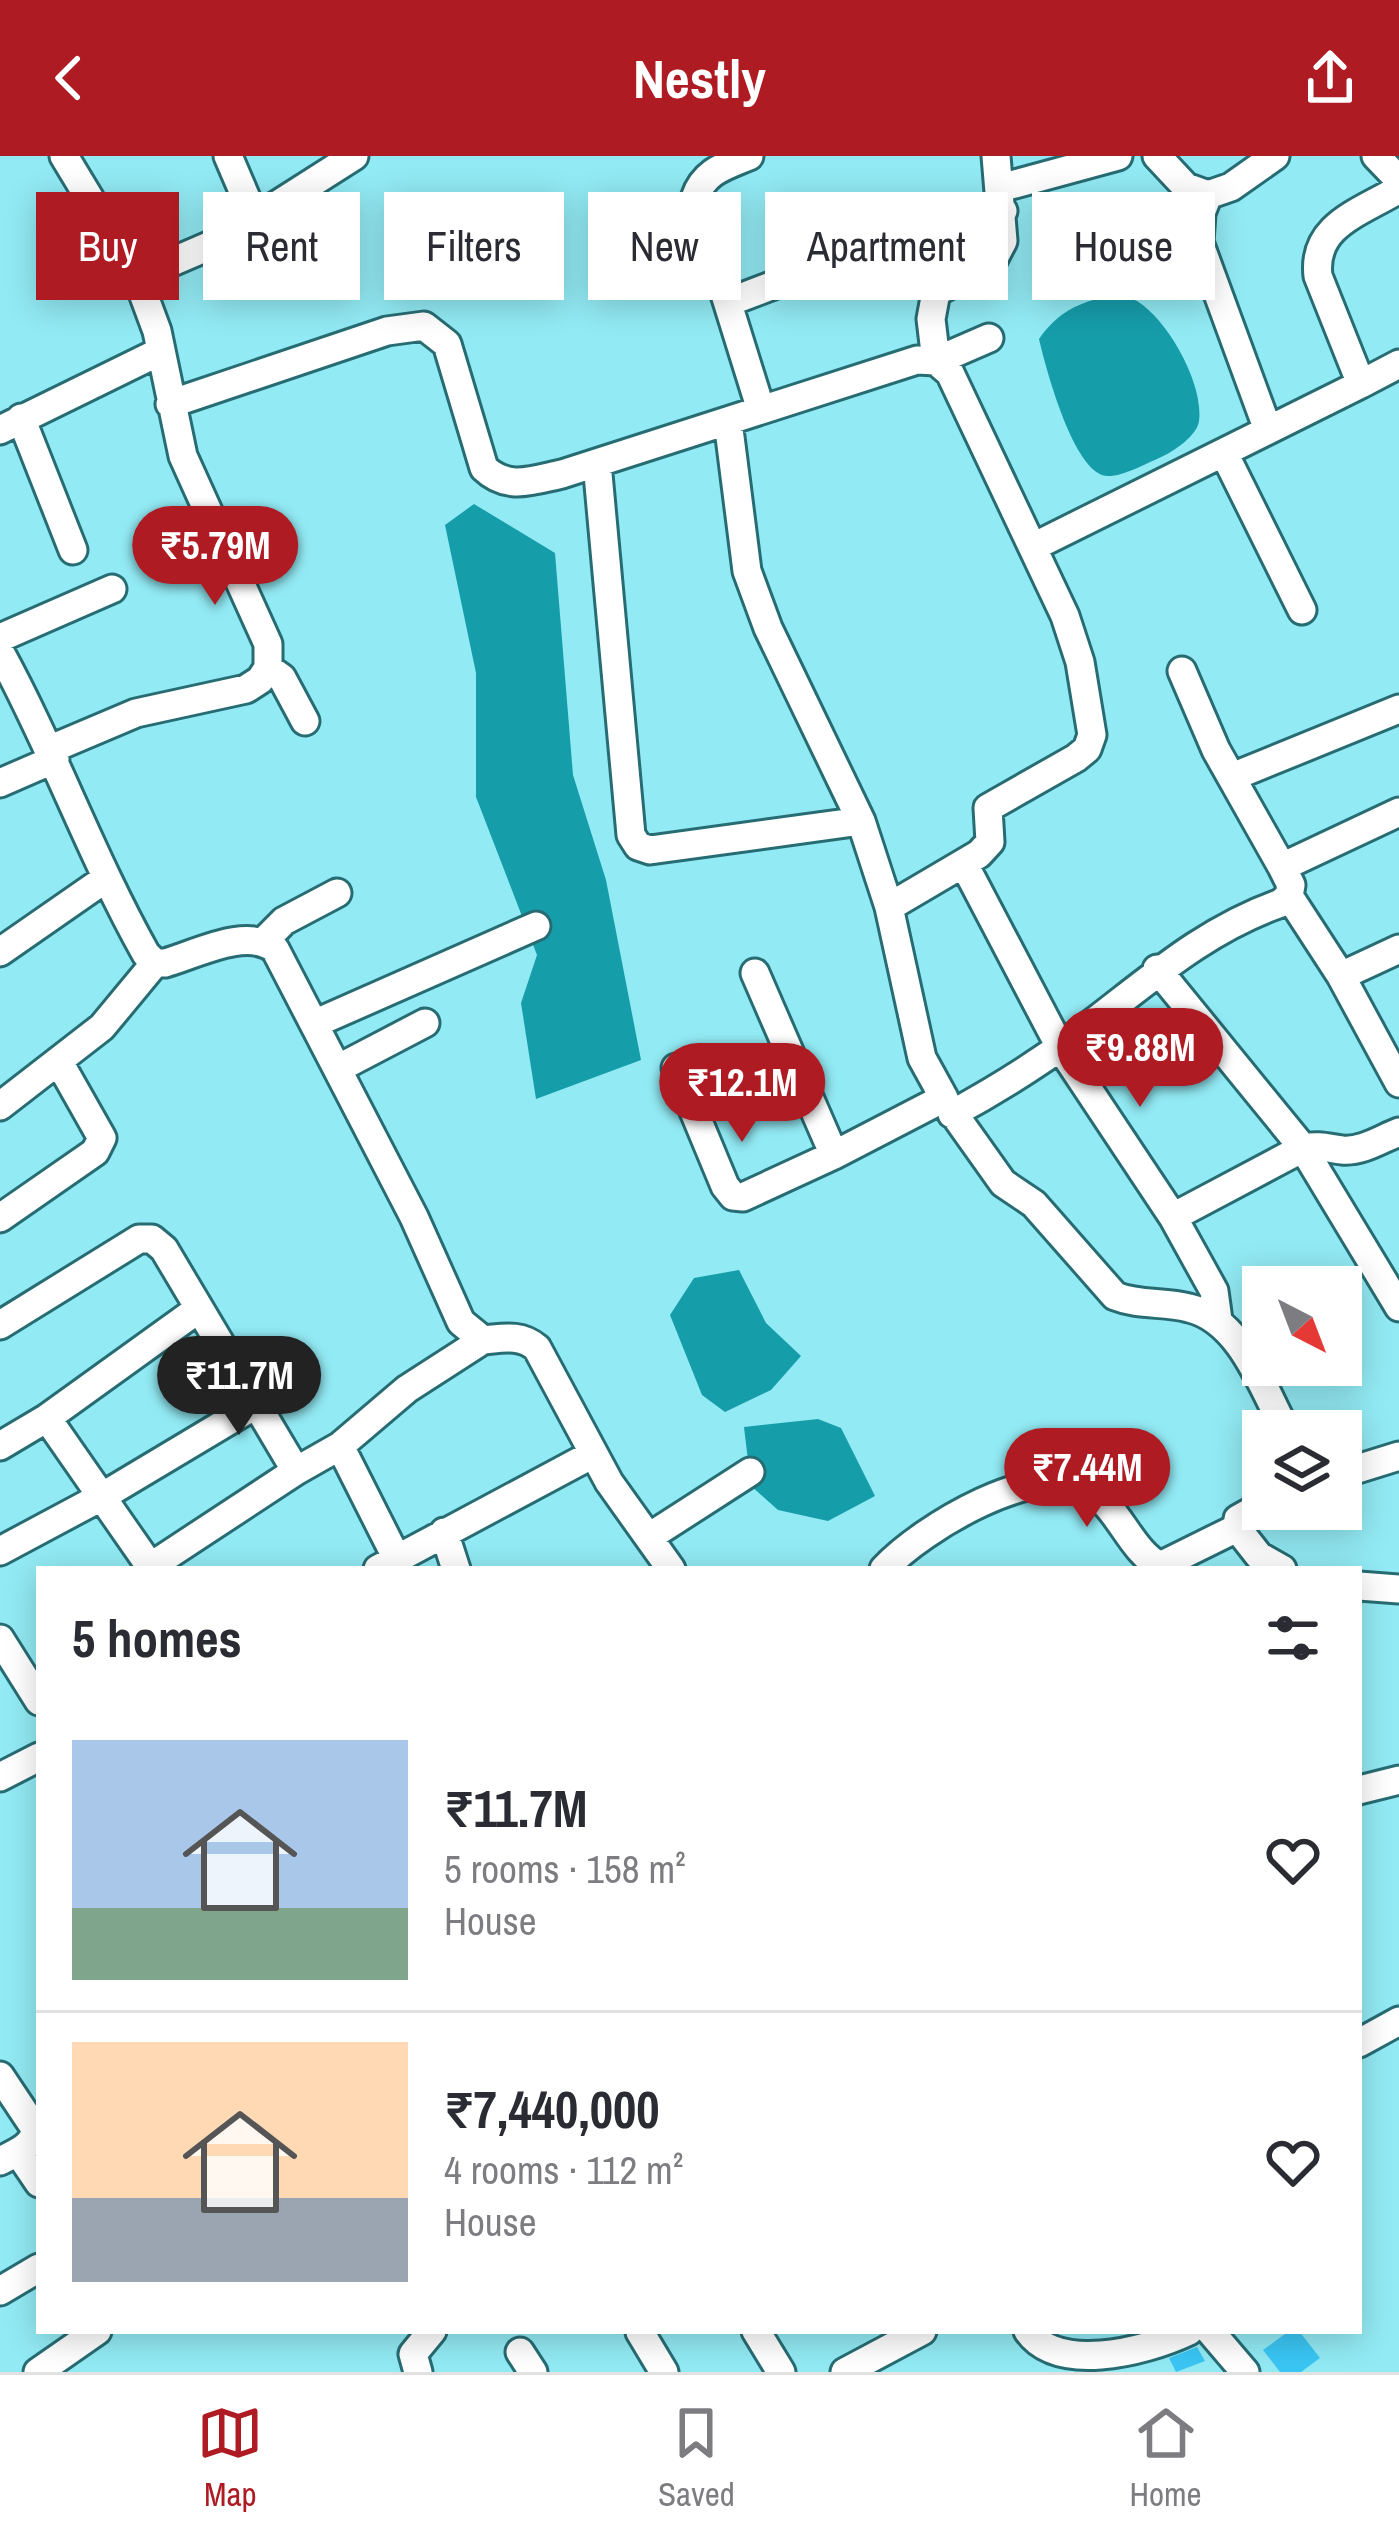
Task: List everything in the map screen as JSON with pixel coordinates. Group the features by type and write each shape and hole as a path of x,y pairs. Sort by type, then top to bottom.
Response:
{"street":[{"path":"64,156 86,192"},
{"path":"228,156 244,192"},
{"path":"297,192 354,156"},
{"path":"749,156 712,172 695,198 761,410"},
{"path":"996,156 1000,192"},
{"path":"1008,197 1118,156"},
{"path":"1157,156 1186,187 1200,192"},
{"path":"1215,193 1275,156"},
{"path":"1376,156 1399,180"},
{"path":"1361,384 1318,276 1319,243 1334,228 1399,189"},
{"path":"1215,286 1268,430"},
{"path":"729,302 765,288"},
{"path":"0,783 136,713 246,689 268,668 268,644 183,456 147,300"},
{"path":"889,908 980,854 990,842 987,816 994,801 1076,758 1092,735 1072,639 950,373 936,361 931,319 935,300"},
{"path":"170,404 388,331 424,326 447,344 484,468 494,478 512,484 597,463 917,360 936,361 988,338"},
{"path":"73,550 11,424 160,351"},
{"path":"1033,547 1399,364"},
{"path":"728,421 747,571 768,628 860,821 889,908 922,1058 948,1106 1003,1183 1034,1204 1115,1296 1132,1303 1190,1308 1218,1320 1239,1346 1274,1410"},
{"path":"1224,453 1302,610"},
{"path":"597,463 631,835 638,846 650,850 860,821"},
{"path":"0,638 112,589"},
{"path":"0,652 53,754 105,879 146,954 155,963 165,964 249,938 264,941 285,963 461,1322 483,1340"},
{"path":"268,668 281,678 305,721"},
{"path":"1182,671 1191,699 1291,885 1289,896 1341,976 1399,1083"},
{"path":"1232,777 1399,709"},
{"path":"1282,867 1399,812"},
{"path":"964,863 1060,1047 1173,1217 1214,1291 1218,1320"},
{"path":"0,952 105,879"},
{"path":"264,941 284,921 337,892"},
{"path":"676,1068 725,1186 733,1196 742,1197 1007,1083 1203,938 1289,896"},
{"path":"316,1023 536,926"},
{"path":"1341,976 1399,949"},
{"path":"5,1092 59,1062 102,1028 155,963"},
{"path":"1157,969 1303,1148 1399,1307"},
{"path":"755,973 834,1155"},
{"path":"339,1068 425,1023"},
{"path":"0,1218 95,1151 102,1138 59,1062"},
{"path":"1173,1217 1303,1148 1362,1148 1399,1132"},
{"path":"5,1311 140,1239 152,1239 164,1249 296,1471"},
{"path":"0,1446 47,1418 197,1310"},
{"path":"154,1566 340,1446 407,1389 483,1340 515,1337 537,1348 593,1454 669,1566"},
{"path":"0,1551 255,1405"},
{"path":"47,1418 150,1566"},
{"path":"340,1446 388,1564 593,1454"},
{"path":"1362,1467 1399,1456"},
{"path":"649,1537 750,1472"},
{"path":"888,1566 942,1525 1043,1480 1072,1482 1093,1492 1160,1566 1237,1528"},
{"path":"1242,1517 1237,1528 1259,1556 1277,1566"},
{"path":"444,1532 455,1566"},
{"path":"1362,1586 1399,1588"},
{"path":"0,1639 36,1696"},
{"path":"0,1777 36,1759"},
{"path":"1362,1789 1399,1780"},
{"path":"1362,2041 1399,2021"},
{"path":"0,2076 36,2130 34,2140 9,2157 36,2180"},
{"path":"0,2291 36,2269"},
{"path":"38,2372 94,2334"},
{"path":"390,2372 416,2363 430,2334"},
{"path":"641,2334 664,2372"},
{"path":"758,2334 782,2372"},
{"path":"862,2368 917,2334"},
{"path":"1029,2334 1046,2360 1077,2371 1124,2362 1183,2334"},
{"path":"1213,2334 1245,2372"}],"water":[{"path":"1134,300 1149,310 1182,354 1199,406 1197,427 1171,452 1107,476 1095,471 1073,440 1039,339 1053,322 1088,302"},
{"path":"474,504 555,553 573,775 606,880 641,1060 536,1099 521,1003 537,955 476,797 476,673 445,525"},
{"path":"739,1270 766,1323 801,1356 771,1390 725,1412 702,1395 670,1315 694,1278"},
{"path":"818,1419 841,1428 875,1496 828,1521 778,1510 751,1486 744,1427"}],"building":[{"path":"1285,2334 1301,2334 1320,2358 1301,2372 1280,2372 1263,2350"},
{"path":"1197,2347 1205,2361 1176,2372 1169,2358"}]}
